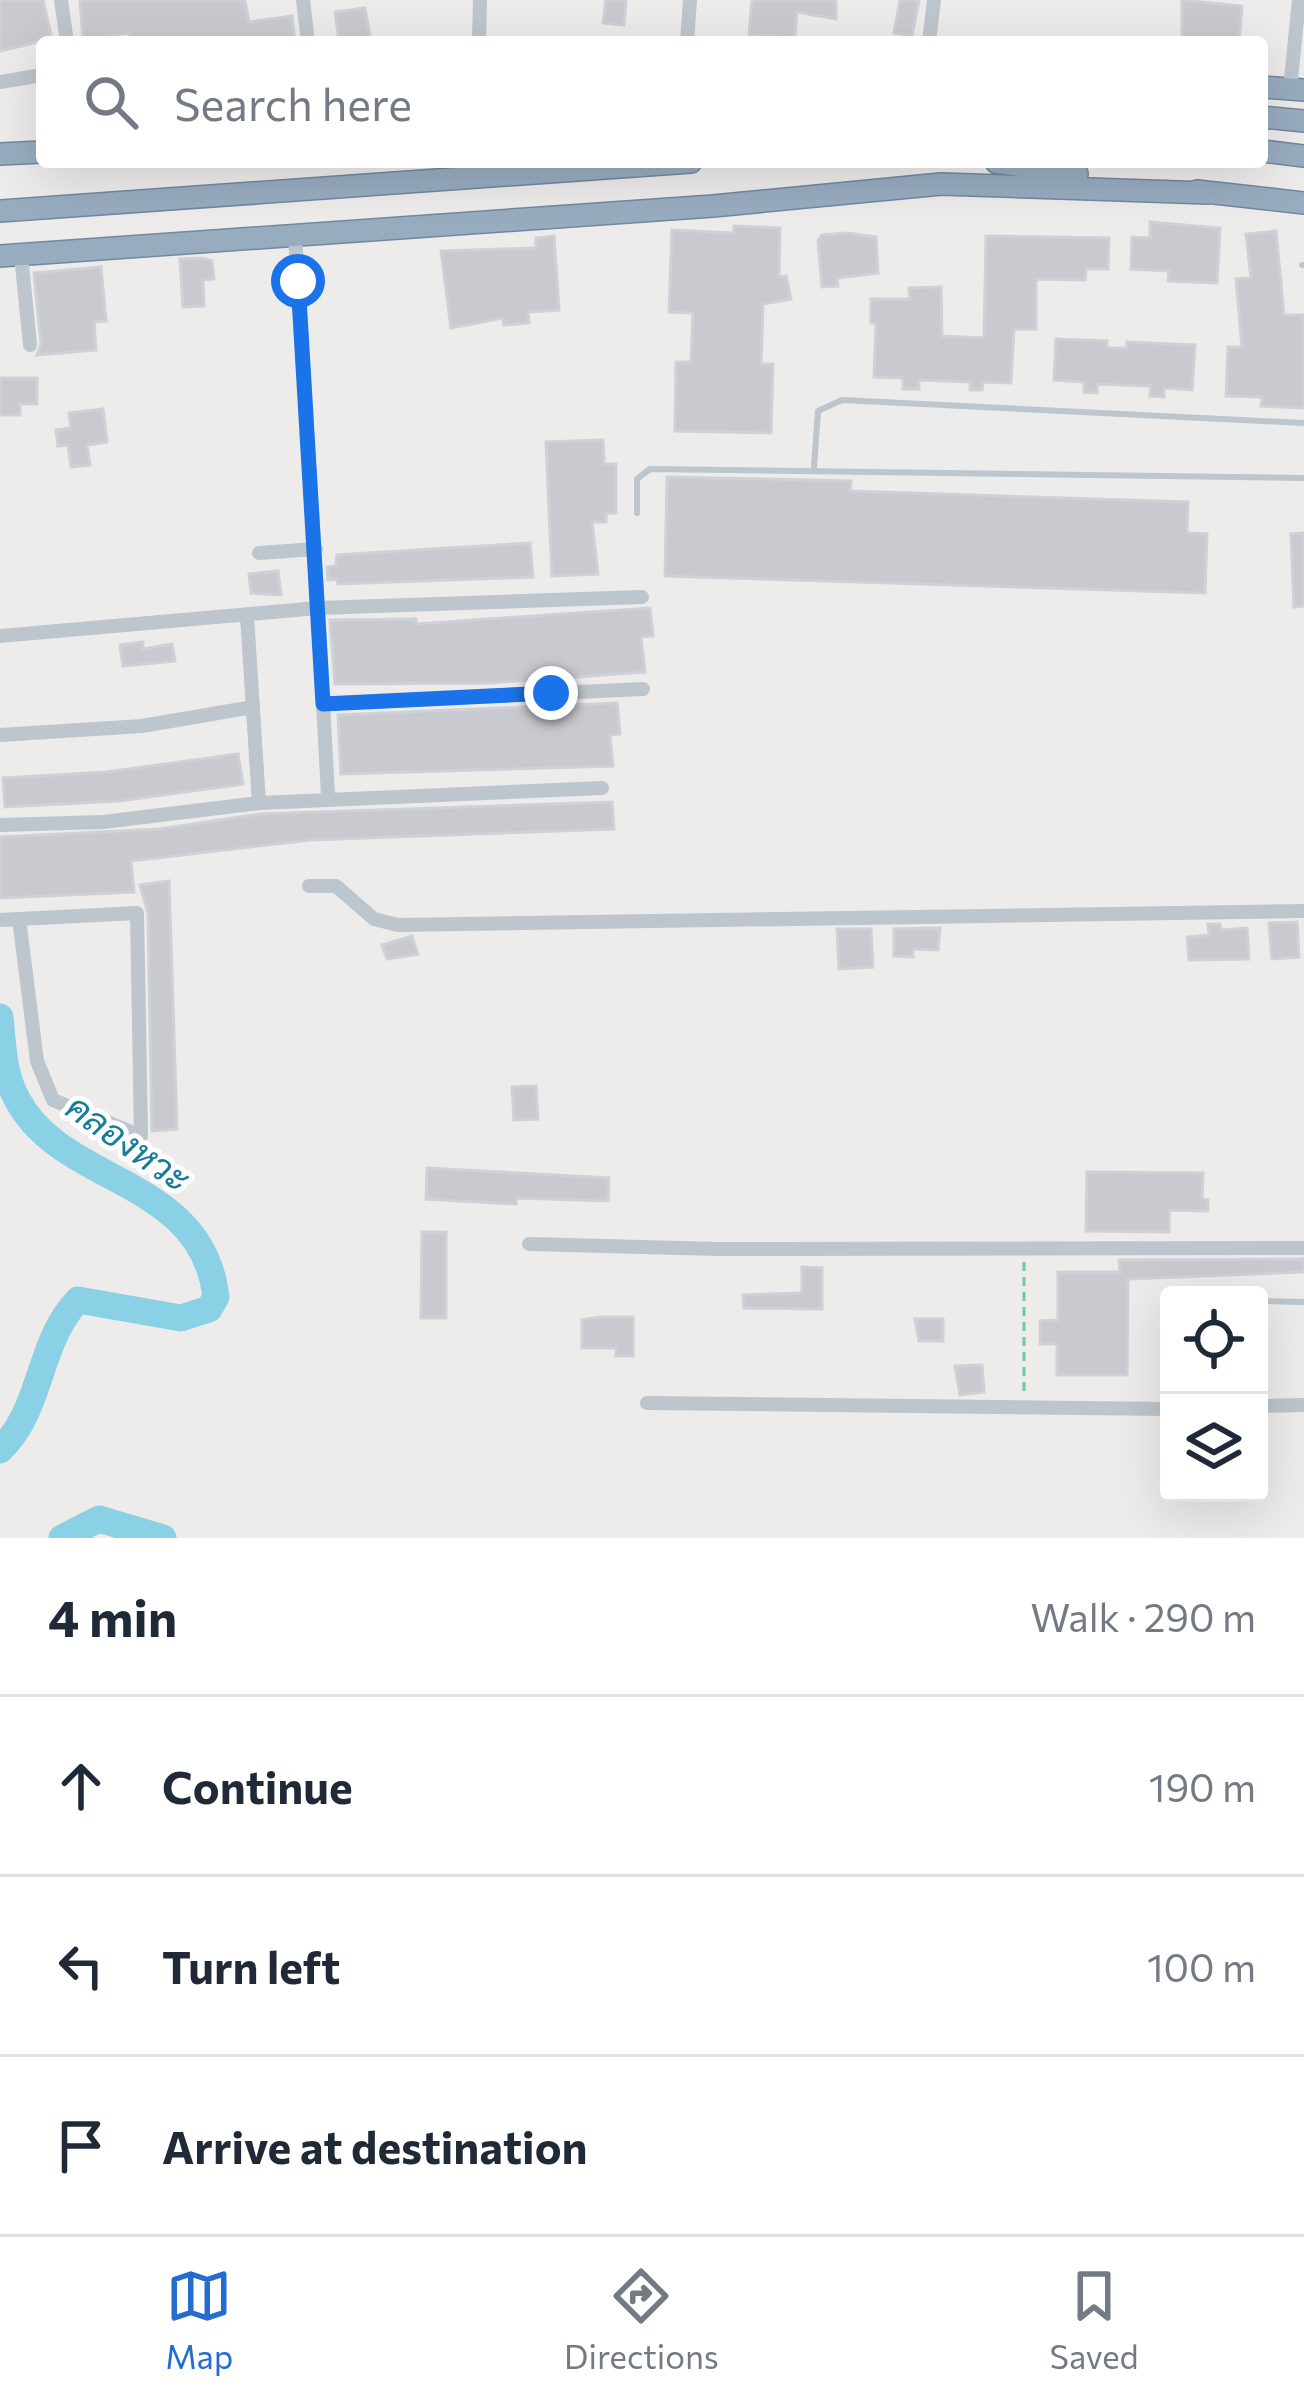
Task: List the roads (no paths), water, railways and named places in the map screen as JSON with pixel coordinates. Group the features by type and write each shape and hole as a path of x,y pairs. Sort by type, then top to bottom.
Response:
{"highway":[{"path":"1268,118 1304,121"},
{"path":"0,154 36,152"},
{"path":"1268,152 1304,156"},
{"path":"0,211 606,168"},
{"path":"1037,168 1304,203"},
{"path":"11,256 941,184 1208,193"}],"street":[{"path":"61,0 66,36"},
{"path":"304,0 307,36"},
{"path":"479,36 480,0"},
{"path":"687,36 690,0"},
{"path":"930,36 934,0"},
{"path":"1297,89 1299,0"},
{"path":"0,82 36,76"},
{"path":"295,236 328,796"},
{"path":"11,256 30,345"},
{"path":"259,553 316,549"},
{"path":"0,636 318,608 642,597"},
{"path":"247,616 259,802"},
{"path":"323,704 643,689"},
{"path":"0,735 142,726 253,707"},
{"path":"0,825 103,821 328,796 602,788"},
{"path":"309,886 335,886 374,919 398,925 1304,911"},
{"path":"0,920 19,919 137,913 141,1136 53,1100 37,1061 19,919"},
{"path":"529,1244 1304,1248"},
{"path":"647,1403 1160,1408"},
{"path":"1268,1406 1304,1405"}],"lane":[{"path":"814,467 818,411 842,400 1304,423"},
{"path":"637,513 638,479 650,469 814,467 1304,478"},
{"path":"1268,1301 1304,1302"}],"waterway":[{"name":"คลองหวะ","path":"0,1017 9,1080 38,1128 66,1150 159,1204 185,1227 205,1257 216,1297 209,1309 181,1318 78,1300 55,1336 25,1415 0,1450"},
{"name":"คลองหวะ","path":"62,1538 99,1519 163,1538"}]}
